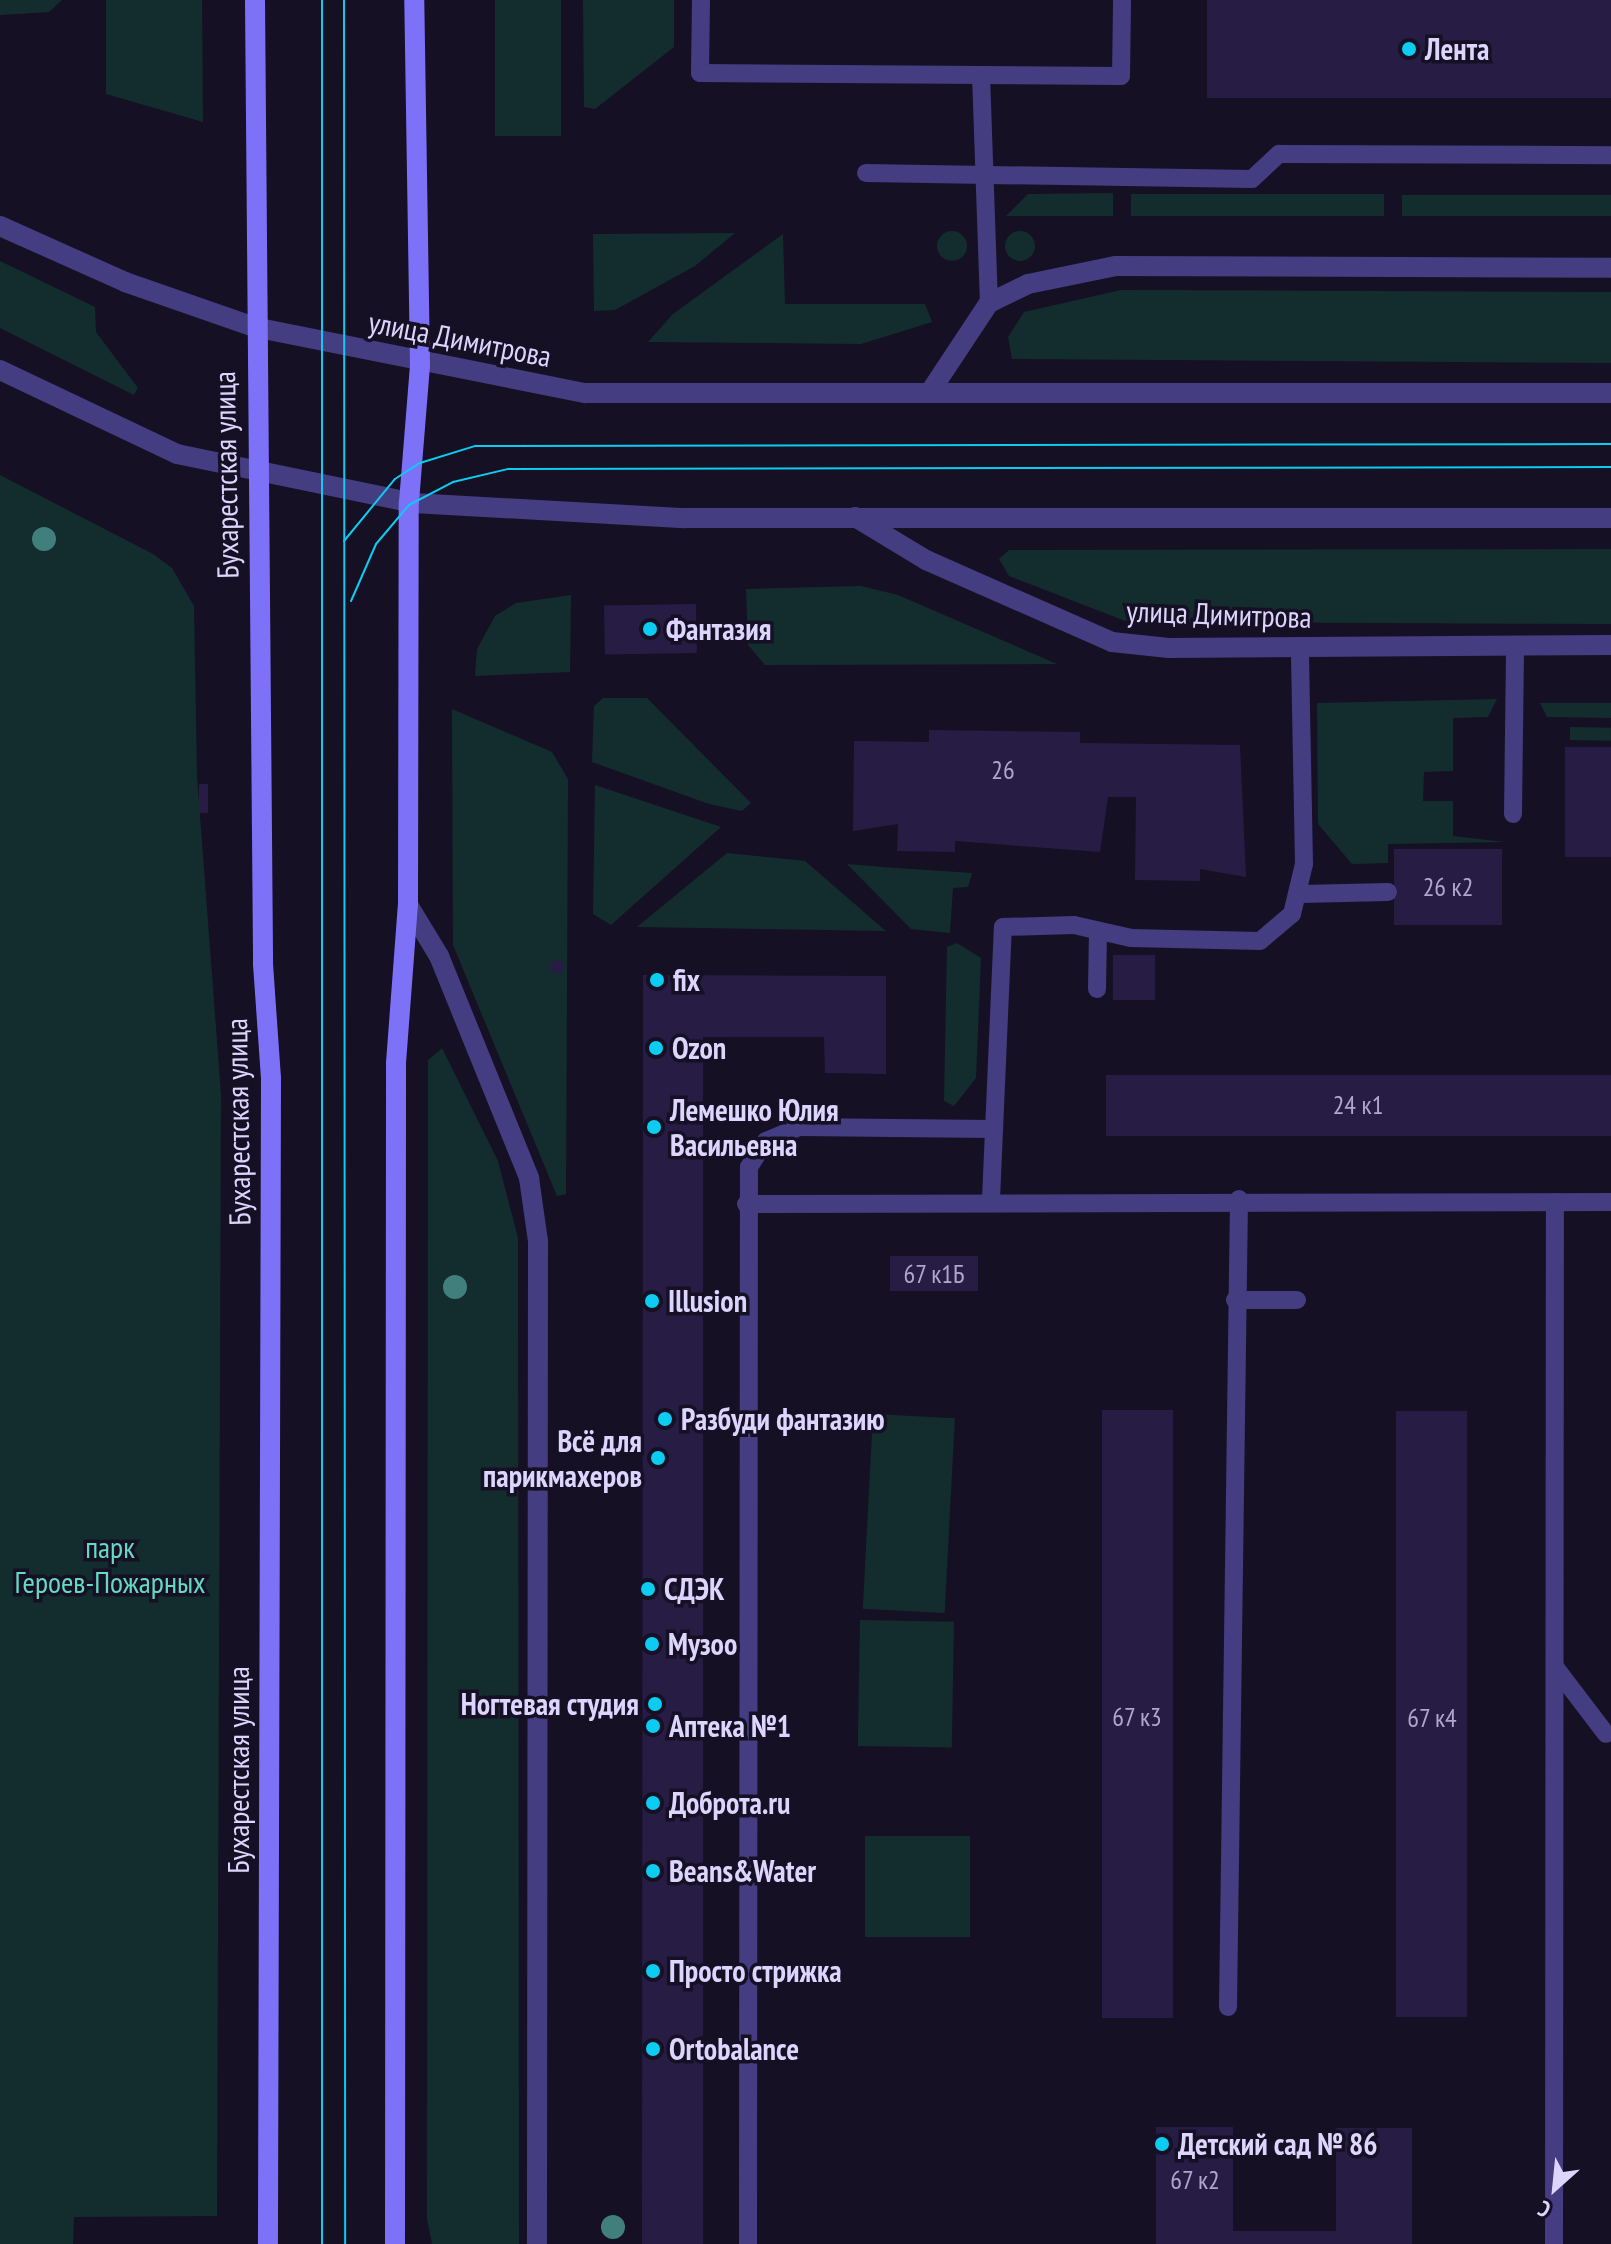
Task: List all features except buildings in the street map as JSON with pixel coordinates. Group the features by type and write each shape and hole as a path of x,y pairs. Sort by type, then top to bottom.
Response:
{"main road":[{"name":"Бухарестская улица","path":"255,0 256,472 271,1078 268,2244"},
{"path":"395,2244 396,1078 408,905 409,502 420,365 414,0"}],"street":[{"name":"улица Димитрова","path":"0,226 125,282 254,327 420,365 585,393 1611,393"},
{"path":"930,392 989,303 1028,284 1116,266 1611,268"},
{"path":"0,370 177,454 409,502 584,516 1611,518"},
{"name":"улица Димитрова","path":"855,517 926,560 1112,642 1300,647 1611,645"},
{"path":"408,905 439,956 529,1178 538,1241 537,2244"}],"lane":[{"path":"701,0 700,73 1121,76 1122,0"},
{"path":"981,75 989,303"},
{"path":"866,173 1252,179 1279,154 1611,155"},
{"path":"1513,814 1515,646"},
{"path":"991,1199 1003,927 1260,941 1277,932 1301,894 1300,647"},
{"path":"1301,894 1388,892"},
{"path":"1097,989 1098,931"},
{"path":"748,2244 746,1204 749,1167 766,1141 799,1127 992,1129"},
{"path":"746,1204 991,1199 1611,1202"},
{"path":"1228,2007 1235,1300 1239,1199"},
{"path":"1554,2244 1555,1202"},
{"path":"1235,1300 1297,1300"},
{"path":"1555,1667 1606,1734"}],"green space":[{"path":"0,0 62,0 49,12 0,15"},
{"path":"106,0 202,0 203,122 106,94"},
{"path":"495,0 561,0 561,136 495,136"},
{"path":"583,0 674,0 674,47 595,109 584,107"},
{"path":"1113,193 1113,216 1006,216 1028,194"},
{"path":"1131,194 1384,194 1384,216 1131,216"},
{"path":"1402,195 1611,195 1611,216 1402,216"},
{"path":"952,231 963,235 967,246 963,257 952,261 941,257 937,246 941,235"},
{"path":"1020,231 1031,235 1035,246 1031,257 1020,261 1009,257 1005,246 1009,235"},
{"path":"735,233 695,266 615,310 594,311 593,234"},
{"path":"783,234 785,304 925,304 932,322 861,344 648,342 673,314"},
{"path":"0,261 95,307 96,332 138,388 134,395 0,328"},
{"path":"1121,290 1611,292 1611,363 1012,359 1008,337 1024,312"},
{"name":"парк Героев-Пожарных","path":"0,475 153,554 172,568 194,606 197,776 221,1094 217,2216 74,2217 73,2244 0,2244"},
{"path":"1611,549 1611,624 1128,622 1009,576 999,559 1009,550"},
{"path":"861,586 898,595 1057,664 765,665 748,645 746,589"},
{"path":"571,595 570,672 475,676 477,649 495,616 516,603"},
{"path":"603,698 647,698 751,803 742,811 709,804 592,762 594,706"},
{"path":"1497,699 1488,717 1453,718 1453,771 1424,772 1423,801 1453,801 1453,836 1505,842 1388,844 1388,863 1352,864 1318,824 1317,703"},
{"path":"1540,703 1611,703 1611,718 1547,717"},
{"path":"452,709 552,752 568,779 566,1194 557,1196 453,945"},
{"path":"1570,727 1611,728 1611,741 1570,740"},
{"path":"595,785 721,827 611,925 593,914"},
{"path":"727,853 805,861 886,931 637,927"},
{"path":"847,864 972,873 968,887 953,888 950,933 911,929"},
{"path":"957,943 981,958 976,1078 954,1106 944,1101 947,947"},
{"path":"442,1048 498,1161 518,1238 519,2244 432,2244 427,2219 428,1060"},
{"path":"873,1414 955,1418 945,1613 863,1609"},
{"path":"860,1620 954,1622 952,1748 858,1746"},
{"path":"865,1836 970,1836 970,1937 865,1937"}],"tram line":[{"path":"322,0 322,2244"},
{"path":"344,0 345,2244"},
{"path":"344,541 395,479 420,463 475,446 1611,444"},
{"path":"351,601 376,544 409,505 453,482 508,469 1611,467"}],"place":[{"name":"Лента","path":"1409,49"},
{"name":"Фантазия","path":"650,629"},
{"name":"fix","path":"657,980"},
{"name":"Ozon","path":"656,1048"},
{"name":"Лемешко Юлия Васильевна","path":"654,1127"},
{"name":"Illusion","path":"652,1301"},
{"name":"Разбуди фантазию","path":"665,1419"},
{"name":"Всё для парикмахеров","path":"658,1458"},
{"name":"СДЭК","path":"648,1589"},
{"name":"Музоо","path":"652,1644"},
{"name":"Ногтевая студия","path":"655,1704"},
{"name":"Аптека №1","path":"653,1726"},
{"name":"Доброта.ru","path":"653,1803"},
{"name":"Beans&Water","path":"653,1871"},
{"name":"Просто стрижка","path":"653,1971"},
{"name":"Ortobalance","path":"653,2049"},
{"name":"Детский сад № 86","path":"1162,2144"}]}
